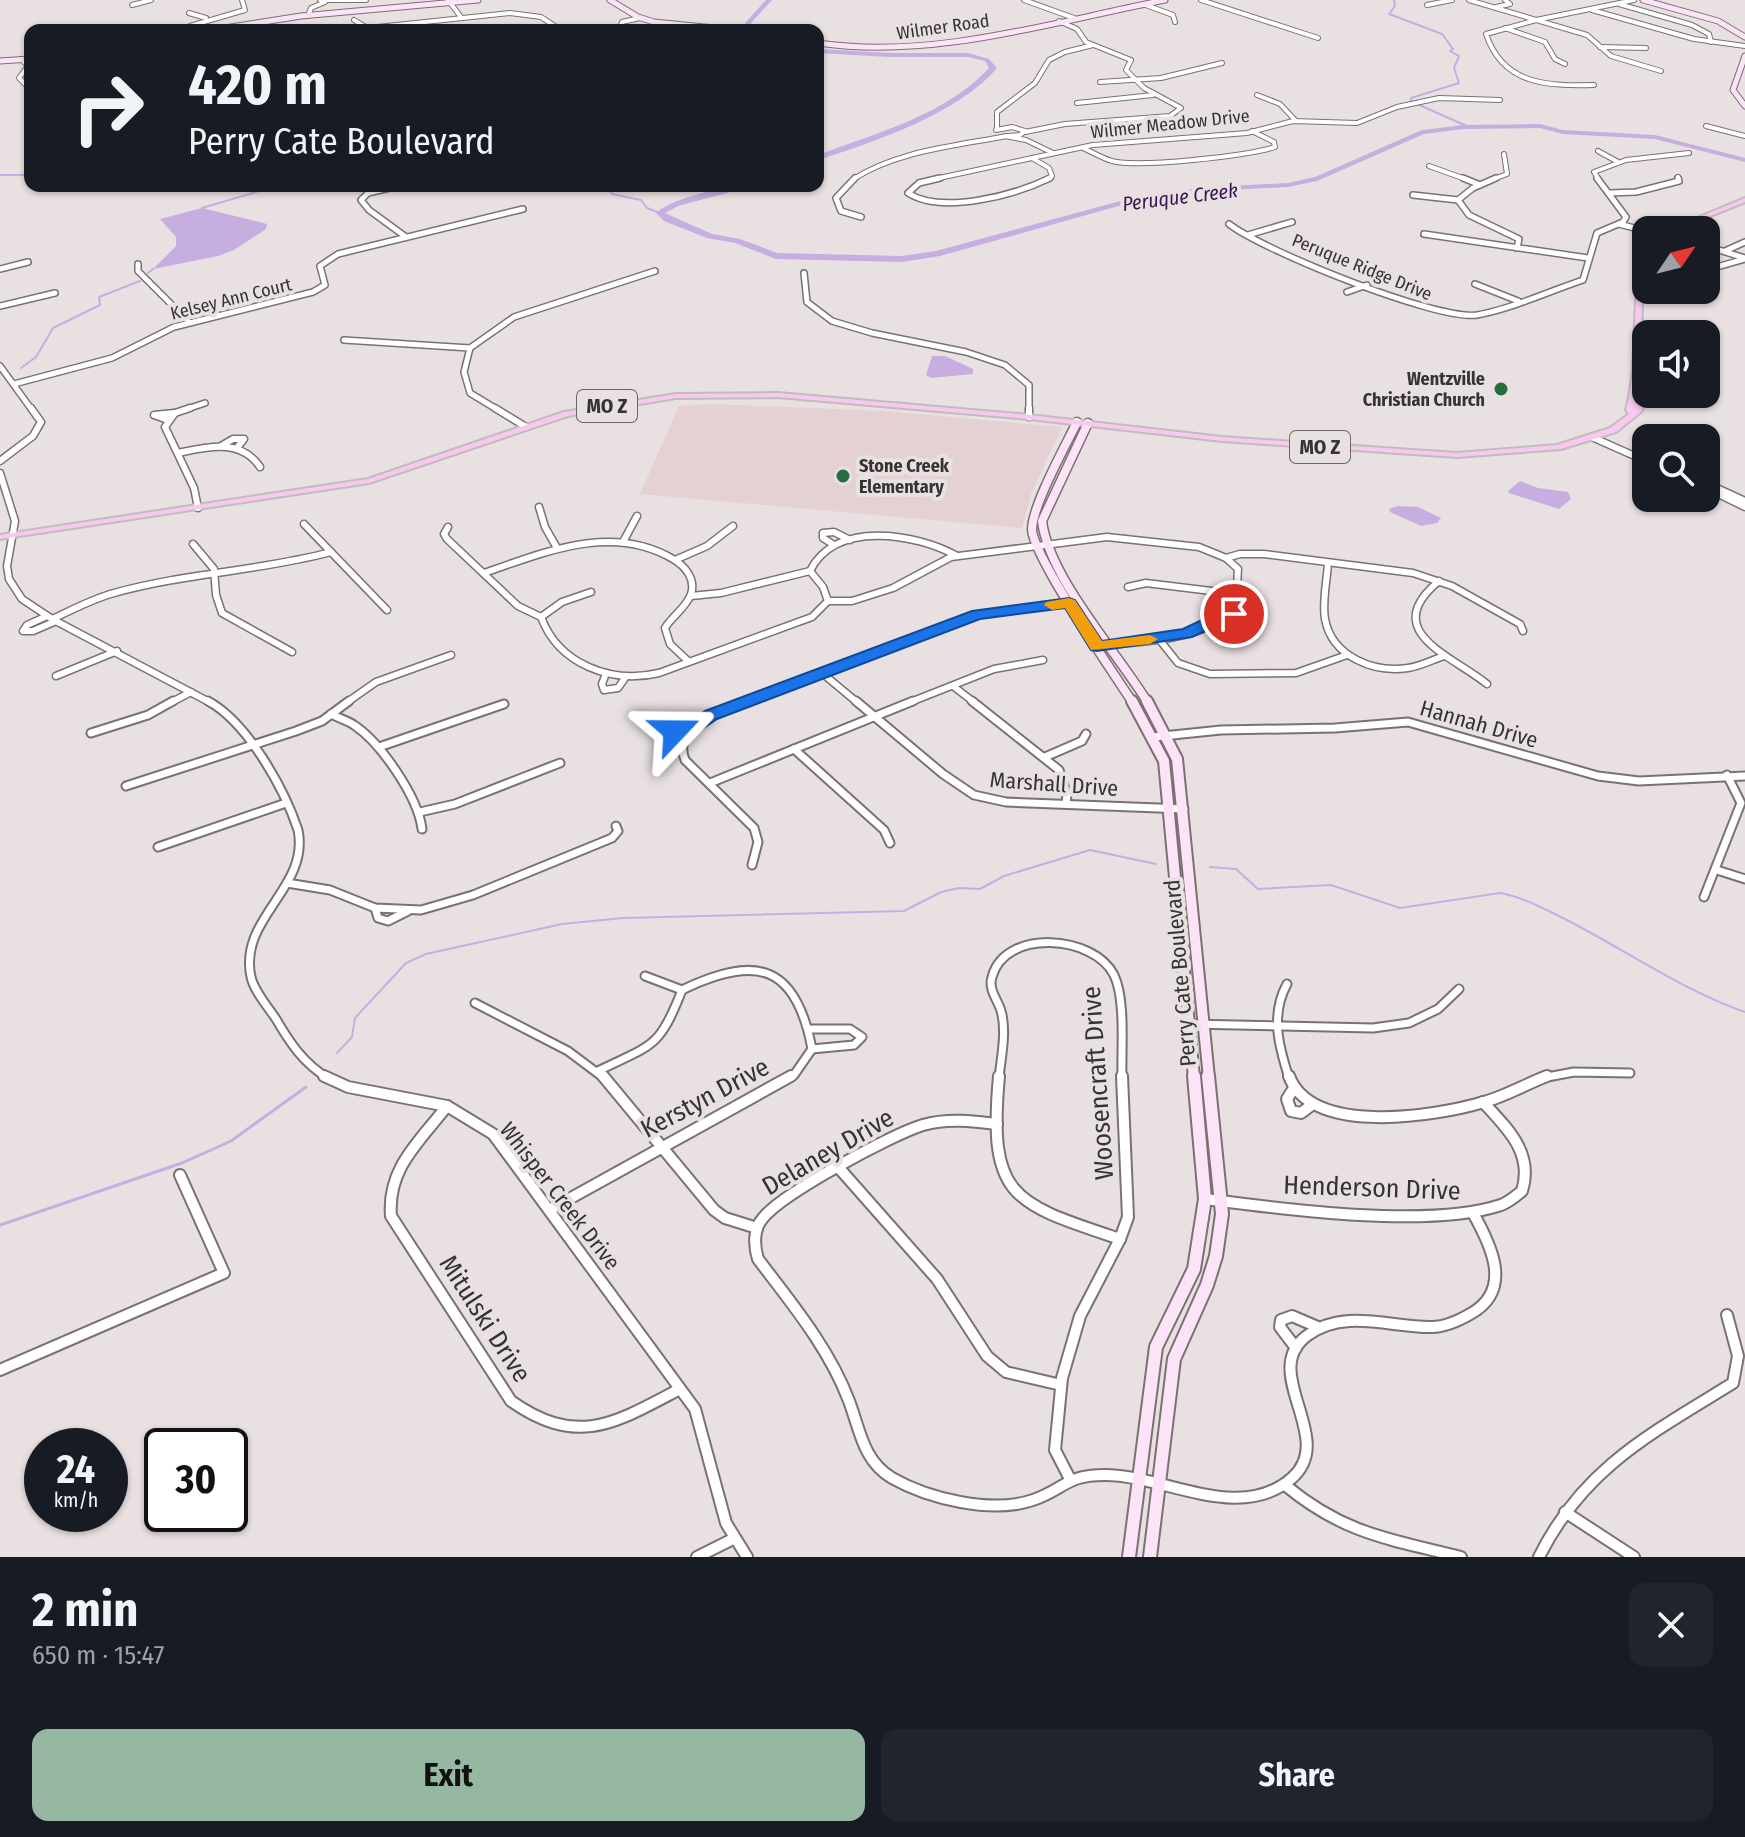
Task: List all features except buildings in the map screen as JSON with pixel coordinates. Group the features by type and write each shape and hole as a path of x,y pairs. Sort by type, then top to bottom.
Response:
{"main road":[{"path":"1706,216 1745,200"},
{"name":"MO Z","path":"0,537 369,481 567,414 624,403 725,394 778,395 1029,417 1222,439 1457,455 1541,450 1613,430 1632,413"},
{"path":"1632,401 1632,413 1639,408"}],"street":[{"path":"132,5 151,0"},
{"path":"194,24 245,10 242,0"},
{"path":"308,16 311,8 323,1 366,0"},
{"path":"253,24 478,0"},
{"path":"610,0 640,18 665,24"},
{"path":"1024,0 1074,18"},
{"name":"Wilmer Road","path":"824,44 851,49 918,46 1165,0"},
{"path":"1201,0 1318,38"},
{"path":"1427,5 1452,0"},
{"path":"1469,0 1587,35 1611,56 1661,71"},
{"path":"1594,85 1541,80 1504,67 1486,34 1536,20 1634,0"},
{"path":"1643,0 1718,21 1745,37"},
{"path":"449,1 461,17"},
{"path":"1494,8 1508,1 1517,3"},
{"path":"1621,2 1692,25 1709,34 1711,42"},
{"path":"1143,4 1170,14 1176,18 1175,22"},
{"path":"1591,10 1711,42 1745,46"},
{"path":"189,13 207,19"},
{"path":"408,24 461,17 527,14 553,24"},
{"path":"621,24 640,18"},
{"path":"354,20 361,24"},
{"path":"861,217 841,211 836,198 841,187 860,172 888,162 1023,132 1084,122 1170,116 1180,111 1177,105 1153,95 1132,80 1126,70 1131,60 1080,38 1077,29 1059,21"},
{"path":"1503,28 1545,42 1555,59 1565,64"},
{"path":"997,131 997,112 1039,78 1049,60 1093,45"},
{"path":"1600,47 1646,48"},
{"path":"1745,56 1743,69 1733,90 1745,106"},
{"path":"0,61 21,59 24,62"},
{"path":"1100,82 1161,78 1222,63"},
{"path":"1077,103 1153,95"},
{"path":"1257,95 1280,104 1296,121"},
{"name":"Wilmer Meadow Drive","path":"1031,158 1049,168 1052,176 1049,179 956,203 922,202 908,193 919,183 1031,158 1081,148 1252,131 1296,121 1352,123 1397,107 1433,99 1500,100"},
{"path":"995,120 1023,132 1056,153"},
{"path":"1706,126 1745,136"},
{"path":"989,141 997,131 1012,127"},
{"path":"997,131 1056,153"},
{"path":"1081,148 1113,161 1137,163 1256,153 1275,147 1274,142 1252,131"},
{"path":"1598,151 1618,162"},
{"path":"1617,224 1626,217 1594,172 1618,162 1689,153"},
{"path":"1413,195 1458,200 1480,185 1507,174 1504,154"},
{"path":"1429,166 1480,185"},
{"path":"1610,193 1636,192 1679,181 1678,177"},
{"path":"372,192 361,199 369,210 406,237"},
{"path":"1458,200 1469,215 1519,239 1517,248"},
{"name":"Kelsey Ann Court","path":"14,384 112,358 167,329 189,322 313,292 325,285 326,279 320,266 324,261 406,237 523,209"},
{"path":"1248,235 1292,222"},
{"name":"Peruque Ridge Drive","path":"1229,224 1248,235 1426,309 1464,317 1583,280 1597,233 1617,224"},
{"path":"1617,224 1632,228"},
{"path":"1424,234 1588,258"},
{"path":"1725,251 1745,242"},
{"path":"1720,250 1745,259"},
{"path":"1720,266 1745,259"},
{"path":"0,269 28,262"},
{"path":"138,264 138,271 189,322"},
{"path":"526,427 470,393 464,372 470,348 502,324 523,314 655,271"},
{"path":"804,273 801,289 808,303 833,322 891,338 972,351 1010,368 1032,393 1034,404 1029,417"},
{"path":"1475,284 1518,301"},
{"path":"1347,292 1367,285"},
{"path":"0,306 55,293"},
{"path":"344,340 470,348"},
{"path":"0,366 41,422 33,436 0,461"},
{"path":"168,420 154,415 175,413 205,403"},
{"path":"175,413 165,427 194,488 198,508"},
{"path":"1041,544 1032,530 1034,517 1082,422"},
{"path":"1598,436 1632,452"},
{"path":"219,447 233,439 244,439 237,448"},
{"path":"178,453 219,447 237,448 251,454 260,467"},
{"path":"0,473 15,521 14,535"},
{"path":"1720,491 1745,501"},
{"path":"1720,493 1745,507"},
{"path":"539,507 545,527 557,548"},
{"path":"623,542 637,516"},
{"path":"304,524 387,610"},
{"path":"675,560 707,546 733,526"},
{"path":"448,527 444,534 447,539 518,606 541,617 551,637 579,663 605,676 625,678 646,677 798,623 812,617 828,601 852,601 893,588 914,579 941,560 957,556 1107,537 1131,538 1199,547 1226,558 1238,569 1236,594 1229,612 1218,621 1186,634 1103,645"},
{"path":"834,545 821,536 823,533 834,532 850,540"},
{"name":"Whisper Creek Drive","path":"14,535 7,566 9,579 22,599 51,619 191,692 242,725 286,803 296,826 300,849 287,883 258,922 251,937 248,966 251,980 297,1054 325,1077 348,1087 447,1106 493,1134 695,1409 704,1430 722,1516 733,1539 747,1557"},
{"path":"810,571 815,556 834,545 873,536 913,539 939,545 957,556"},
{"path":"484,573 557,548 623,542 664,552 691,579 691,596 665,628 670,644 689,662"},
{"path":"193,544 210,562 222,613 292,652"},
{"name":"Perry Cate Boulevard","path":"1041,544 1103,645 1166,735 1177,759 1184,809 1220,1201 1216,1256 1207,1285 1174,1359 1150,1557"},
{"path":"51,619 111,594 294,563 331,552"},
{"path":"1226,558 1249,553 1413,573 1439,581 1520,624 1523,631"},
{"path":"1328,563 1326,623 1337,646 1347,655 1373,666 1395,669 1415,667 1444,656"},
{"path":"691,596 723,594 779,575 810,571"},
{"path":"810,571 823,587 828,601"},
{"path":"1439,581 1417,602 1414,617 1425,639 1444,656 1487,684"},
{"path":"1128,587 1146,583 1236,594"},
{"path":"541,617 562,602 591,592"},
{"path":"681,745 663,741 663,733 687,731 711,715 977,615 1075,602"},
{"path":"1218,621 1238,623 1229,612"},
{"path":"1158,638 1178,663 1210,674 1296,673 1347,655"},
{"name":"Perry Cate Boulevard","path":"1103,645 1164,761 1205,1199 1194,1269 1156,1347 1129,1557"},
{"path":"56,676 117,651"},
{"path":"126,786 296,731 331,714 376,682 451,655"},
{"path":"710,783 994,669 1043,660"},
{"name":"Marshall Drive","path":"822,673 971,794 1006,802 1184,809"},
{"path":"605,676 602,684 604,690 618,688 625,678"},
{"path":"953,686 1045,757 1064,779 1066,804"},
{"path":"91,733 148,715 191,692"},
{"path":"379,747 504,704"},
{"path":"331,714 354,725 379,747 420,812 422,829"},
{"name":"Hannah Drive","path":"1153,737 1210,730 1339,728 1391,720 1422,725 1584,774 1625,781 1665,782 1745,776"},
{"path":"687,731 681,745 685,760 758,835 752,865"},
{"path":"1045,757 1082,741 1086,734"},
{"path":"794,749 884,830 890,843"},
{"path":"420,812 455,804 560,763"},
{"path":"1704,897 1741,803 1727,775"},
{"path":"158,847 286,803"},
{"path":"287,883 330,890 375,908 378,918 388,921 408,911 443,906 473,895 612,838 618,831 616,826"},
{"path":"1717,870 1745,879"},
{"name":"Woosencraft Drive","path":"1070,1479 1055,1450 1061,1385 1080,1316 1120,1239 1128,1217 1119,991 1109,968 1088,951 1059,944 1029,946 1007,957 994,972 992,992 1002,1012 997,1124 999,1161 1005,1179 1025,1200 1042,1211 1120,1239"},
{"path":"598,1071 654,1044 667,1028 682,990 720,971 754,970 773,975 794,990 810,1029 812,1049 854,1045 862,1037 850,1029 810,1029"},
{"path":"645,976 682,990"},
{"path":"1287,984 1277,999 1278,1027 1283,1068 1294,1088 1313,1104 1361,1117 1419,1115 1483,1102 1561,1073 1630,1073"},
{"path":"1189,1024 1373,1028 1409,1023 1438,1009 1459,989"},
{"path":"475,1003 495,1016 547,1037 598,1071 714,1210 725,1218 757,1228"},
{"name":"Kerstyn Drive","path":"551,1209 794,1075 812,1049"},
{"path":"1294,1088 1286,1103 1291,1111 1301,1113 1313,1104"},
{"name":"Henderson Drive","path":"1205,1199 1389,1214 1483,1212 1514,1199 1522,1192 1527,1170 1521,1148 1483,1102"},
{"name":"Mitulski Drive","path":"447,1106 395,1172 387,1200 391,1216 511,1401 528,1415 547,1424 578,1430 617,1422 680,1389"},
{"name":"Delaney Drive","path":"997,1124 940,1121 921,1125 786,1197 764,1215 757,1228 754,1249 758,1259 827,1352 848,1399 865,1454 891,1477 930,1493 997,1503 1031,1501 1070,1479 1138,1477 1235,1499 1285,1485"},
{"path":"839,1168 937,1279 987,1356 1006,1372 1061,1385"},
{"path":"0,1370 224,1273 180,1175"},
{"path":"1461,1557 1384,1541 1345,1529 1307,1505 1285,1485 1300,1470 1305,1459 1305,1418 1292,1388 1290,1373 1296,1348 1305,1337 1330,1322 1350,1320 1446,1326 1480,1310 1492,1299 1498,1274 1494,1256 1473,1213"},
{"path":"1539,1557 1547,1537 1565,1512 1587,1483 1609,1463 1733,1383 1738,1370 1739,1347 1727,1315"},
{"path":"1296,1348 1280,1327 1281,1320 1292,1316 1320,1328"},
{"path":"1565,1512 1634,1557"},
{"path":"697,1557 733,1539"}],"shaded area":[{"path":"202,208 267,224 266,229 234,250 218,256 153,269 176,246 176,237 160,219"},
{"path":"932,356 945,356 973,369 973,374 931,378 926,375"},
{"name":"Stone Creek Elementary","path":"712,404 883,411 1062,427 1031,494 1022,528 640,494 679,406"},
{"path":"1520,481 1538,488 1568,492 1571,499 1559,509 1509,493"},
{"path":"1418,507 1441,518 1437,523 1421,526 1390,512 1389,509"}],"waterway":[{"name":"Peruque Creek","path":"749,24 769,0"},
{"path":"1394,0 1395,6 1389,14 1442,34 1453,49 1450,51 1459,56 1454,68 1459,83 1411,98 1412,102"},
{"name":"Peruque Creek","path":"824,51 968,55 987,60 993,68 980,83 938,109 824,156"},
{"path":"1417,104 1469,127"},
{"name":"Peruque Creek","path":"724,192 675,204 660,213 667,219 710,236 737,241 776,256 902,259 937,254 1139,198 1207,189 1288,185 1317,179 1422,132 1463,127 1540,126 1563,132 1655,137 1745,160"},
{"path":"0,175 24,175"},
{"path":"202,208 256,192"},
{"path":"611,192 641,200 647,208 660,213"},
{"path":"148,273 153,269"},
{"path":"21,368 36,357 53,328 100,305 99,297 140,281"},
{"path":"337,1053 352,1037 355,1018 406,963 426,954 562,924 623,918 904,911 941,892 959,888 980,889 1004,876 1090,850 1156,864"},
{"path":"1210,867 1236,869 1258,889 1331,885 1400,908 1500,893 1508,895 1563,918 1675,980 1745,1012"},
{"path":"0,1225 182,1163 231,1141 306,1087"}],"slow traffic":[{"path":"1052,605 1069,603 1097,646 1150,639"}],"place":[{"name":"Wentzville Christian Church","path":"1501,389"},
{"name":"Stone Creek Elementary","path":"843,476"}],"route":[{"path":"675,731 687,731 711,715 952,623 991,612 1069,603 1097,646 1186,634 1217,622 1229,612 1234,614"}]}
